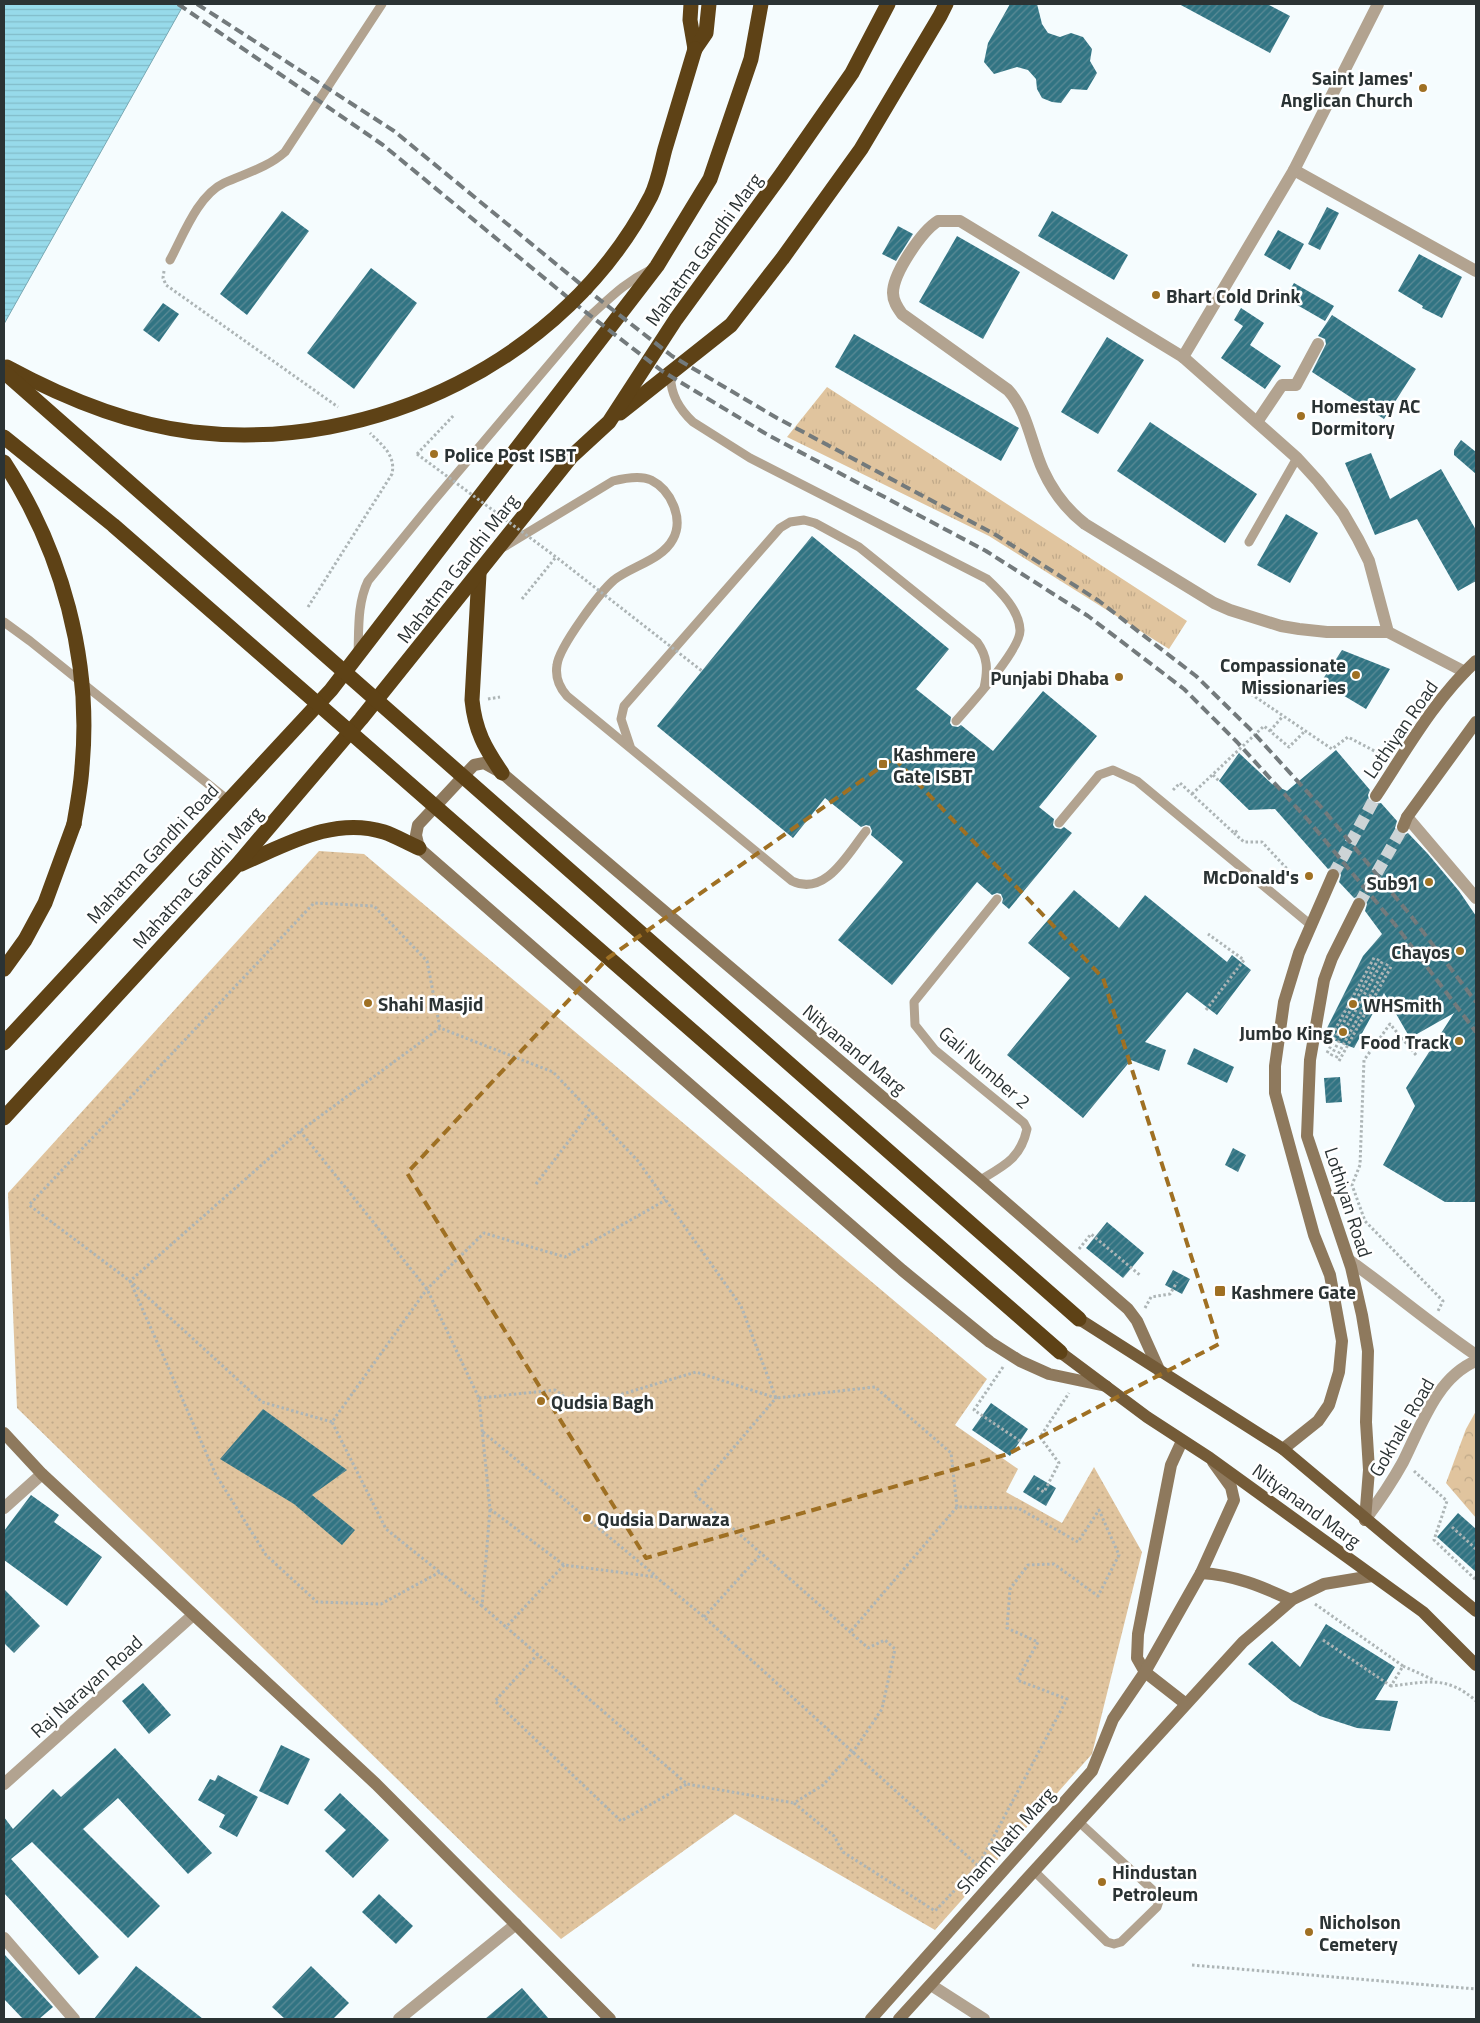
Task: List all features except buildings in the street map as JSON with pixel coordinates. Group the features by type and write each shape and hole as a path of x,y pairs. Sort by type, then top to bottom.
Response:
{"highway":[{"path":"691,4 690,20 695,49"},
{"path":"4,365 49,390 104,412 144,423 193,432 243,436 293,433 342,426 390,413 437,395 481,372 523,344 561,312 595,276 626,237 652,194 695,49 706,34 710,4"},
{"name":"Mahatma Gandhi Marg","path":"330,690 358,657 657,266 710,179 751,59 761,4"},
{"name":"Mahatma Gandhi Marg","path":"4,1118 237,865 361,719 571,457 609,422 676,319 781,175 852,73 888,4"},
{"path":"609,422 731,325 782,259 861,149 943,10"},
{"path":"4,372 1079,1319"},
{"path":"4,437 112,525 1060,1352"},
{"path":"4,462 20,488 46,540 65,594 78,651 84,708 82,766 74,824 46,903 25,940 4,969"},
{"path":"479,574 472,700 474,718 480,739 502,774"},
{"name":"Mahatma Gandhi Road","path":"4,1043 330,690"},
{"path":"237,865 309,835 330,829 348,827 384,832 419,848"}],"main road":[{"name":"Lothiyan Road","path":"1376,796 1429,712 1476,661"},
{"path":"1405,822 1476,722"},
{"name":"Nityanand Marg","path":"1106,1386 1049,1374 990,1342 902,1270 419,848 416,835 418,825 474,765 484,762 502,774 980,1180 1128,1310 1137,1321 1160,1372"},
{"path":"1283,1449 1318,1421 1329,1405 1339,1372 1342,1341 1330,1275 1314,1235 1275,1093 1275,1066 1284,1002 1296,962 1333,875"},
{"name":"Lothiyan Road","path":"1359,904 1332,958 1324,980 1310,1060 1307,1136 1349,1260 1368,1351 1366,1422 1369,1470 1365,1520"},
{"path":"4,1125 14,1106"},
{"name":"Nityanand Marg","path":"1079,1319 1283,1449 1365,1520 1476,1611"},
{"name":"Nityanand Marg","path":"1060,1352 1423,1612 1476,1665"},
{"path":"4,1433 42,1474 376,1784 610,2019"},
{"path":"1182,1441 1171,1465 1138,1634 1137,1658 1145,1672 1186,1704"},
{"name":"Sham Nath Marg","path":"872,2019 1092,1771 1113,1719 1145,1672 1201,1574 1234,1500 1231,1487 1210,1458"},
{"path":"1201,1574 1223,1574 1297,1597"},
{"path":"899,2019 932,1986 1243,1642 1297,1597 1324,1584 1372,1576"}],"street":[{"path":"1183,357 1294,170 1378,4"},
{"path":"1294,170 1476,271"},
{"path":"1388,632 1369,561 1343,513 1296,458 1183,357 960,221 938,221 931,225 923,234 898,273 893,286 896,304 902,314 1014,396 1035,446 1042,469 1049,483 1071,513 1085,524 1214,603 1230,610 1281,626 1299,629 1327,632 1388,632 1464,672"},
{"path":"1257,422 1282,385 1296,385 1318,344"},
{"path":"1405,822 1476,898"},
{"path":"1349,1260 1476,1355"},
{"name":"Gokhale Road","path":"1365,1520 1386,1491 1419,1428 1448,1382 1466,1365 1476,1361"},
{"path":"4,1508 42,1474"},
{"name":"Raj Narayan Road","path":"4,1784 193,1615"},
{"path":"399,2019 516,1924"},
{"path":"4,1938 74,2019"},
{"path":"932,1986 984,2019"}],"lane":[{"path":"170,260 202,200 222,184 273,163 285,152 382,4"},
{"path":"358,657 360,606 362,592 368,581 430,504 590,316 614,293 630,281 657,266"},
{"path":"671,372 672,391 685,414 693,422 750,458 987,579 995,586 1010,606 1020,631 1018,641 984,688 956,721"},
{"path":"1249,542 1296,458"},
{"path":"494,553 613,481 633,478 650,480 669,498 677,516 676,532 673,540 663,551 624,573 600,594 559,654 557,665 558,681 561,688 567,696 792,881 799,884 818,883 828,878 866,831"},
{"path":"631,749 621,719 624,706 780,528 790,522 804,520 815,523 859,547 977,642 986,657 987,674 984,688"},
{"path":"4,622 228,800"},
{"path":"1059,823 1099,775 1113,770 1124,773 1137,781 1312,926"},
{"name":"Gali Number 2","path":"980,1180 1014,1159 1019,1152 1027,1129 1024,1122 935,1050 915,1025 914,1002 997,899"},
{"path":"1034,1871 1107,1942 1114,1944 1121,1942 1157,1907 1160,1898 1079,1822"}],"path":[{"path":"454,415 416,454 556,557 702,671"},
{"path":"522,599 556,557"},
{"path":"1251,694 1332,749 1348,737 1398,763"},
{"path":"1270,731 1283,716"},
{"path":"1192,794 1264,726 1289,746 1305,731"},
{"path":"1213,775 1218,781"},
{"path":"1173,790 1180,783 1244,842 1262,842 1290,872"},
{"path":"1234,833 1238,830"},
{"path":"440,1028 427,960 374,906 314,903 29,1205 130,1281 262,1402 332,1422 386,1529 482,1606 687,1784 794,1803 834,1836 843,1852 935,1911 978,1866 1066,1699 1017,1680 1038,1642 1007,1628 1010,1589 1028,1565 1054,1564 1098,1596 1119,1555 1099,1510 1078,1542 1018,1508 957,1507"},
{"path":"1206,1010 1244,960 1208,934"},
{"path":"1323,1051 1375,956"},
{"path":"1329,1055 1381,959"},
{"path":"1337,1059 1390,964"},
{"path":"1416,1055 1390,1024 1364,1060 1360,1165 1352,1185 1365,1220 1443,1301 1432,1323"},
{"path":"440,1028 554,1072 638,1161 741,1306 776,1398"},
{"path":"130,1281 300,1131 440,1028"},
{"path":"536,1184 591,1112"},
{"path":"300,1131 427,1288 480,1398 490,1509 482,1606"},
{"path":"332,1422 427,1288 484,1233 565,1257 666,1200"},
{"path":"1071,1259 1091,1234 1141,1276"},
{"path":"130,1281 216,1475 266,1555 317,1602 381,1604 440,1572"},
{"path":"1137,1321 1151,1297 1170,1294 1177,1282"},
{"path":"1011,1355 974,1410 1026,1445"},
{"path":"480,1398 555,1390 579,1407 696,1372 776,1398 875,1387 951,1452 957,1507 850,1632"},
{"path":"1038,1488 1044,1492 1059,1463 1040,1438 1077,1380"},
{"path":"776,1398 694,1494 868,1648 885,1640 895,1649 882,1709 853,1752 823,1785 794,1803"},
{"path":"483,1432 704,1617 995,1880"},
{"path":"1403,1461 1447,1501 1434,1540 1476,1580"},
{"path":"490,1509 564,1565 656,1577"},
{"path":"1452,1526 1476,1549"},
{"path":"704,1617 761,1554"},
{"path":"506,1627 564,1565"},
{"path":"1297,1597 1403,1666 1465,1691 1476,1702"},
{"path":"1323,1640 1391,1686 1436,1680"},
{"path":"538,1654 495,1701 621,1821 687,1784"},
{"path":"1391,1686 1403,1666"},
{"path":"1192,1965 1476,1989"}],"highlighted area":[{"path":"894,758 1103,978 1219,1344 1008,1454 646,1558 407,1173 608,958"}],"green space":[{"path":"827,387 1187,621 1169,649 989,536 787,437"},
{"path":"319,851 364,854 987,1379 955,1425 1018,1469 1006,1492 1062,1523 1094,1467 1142,1552 1092,1754 935,1930 735,1814 561,1939 17,1408 8,1193"},
{"path":"1476,1411 1476,1518 1446,1483 1466,1429"}],"water":[{"path":"4,4 184,4 4,324"}],"tunnel":[{"path":"1333,875 1376,796"},
{"path":"1359,904 1403,827"}],"railway":[{"path":"178,4 383,145 583,310 662,371 768,435 986,551 1088,616 1184,689 1237,742 1308,820 1397,927 1476,1032"},
{"path":"197,4 394,131 595,296 672,356 777,418 996,535 1099,601 1196,676 1250,729 1322,808 1411,916 1476,1002"}],"place":[{"name":"Saint James' Anglican Church","path":"1423,88"},
{"name":"Bhart Cold Drink","path":"1156,295"},
{"name":"Homestay AC Dormitory","path":"1301,416"},
{"name":"Police Post ISBT","path":"434,454"},
{"name":"Compassionate Missionaries","path":"1356,675"},
{"name":"Punjabi Dhaba","path":"1119,677"},
{"name":"Kashmere Gate ISBT","path":"883,764"},
{"name":"McDonald's","path":"1309,876"},
{"name":"Sub91","path":"1429,882"},
{"name":"Chayos","path":"1460,951"},
{"name":"Shahi Masjid","path":"368,1003"},
{"name":"WHSmith","path":"1353,1004"},
{"name":"Jumbo King","path":"1343,1032"},
{"name":"Food Track","path":"1459,1041"},
{"name":"Kashmere Gate","path":"1220,1291"},
{"name":"Qudsia Bagh","path":"541,1401"},
{"name":"Qudsia Darwaza","path":"587,1518"},
{"name":"Hindustan Petroleum","path":"1102,1882"},
{"name":"Nicholson Cemetery","path":"1309,1932"}]}
